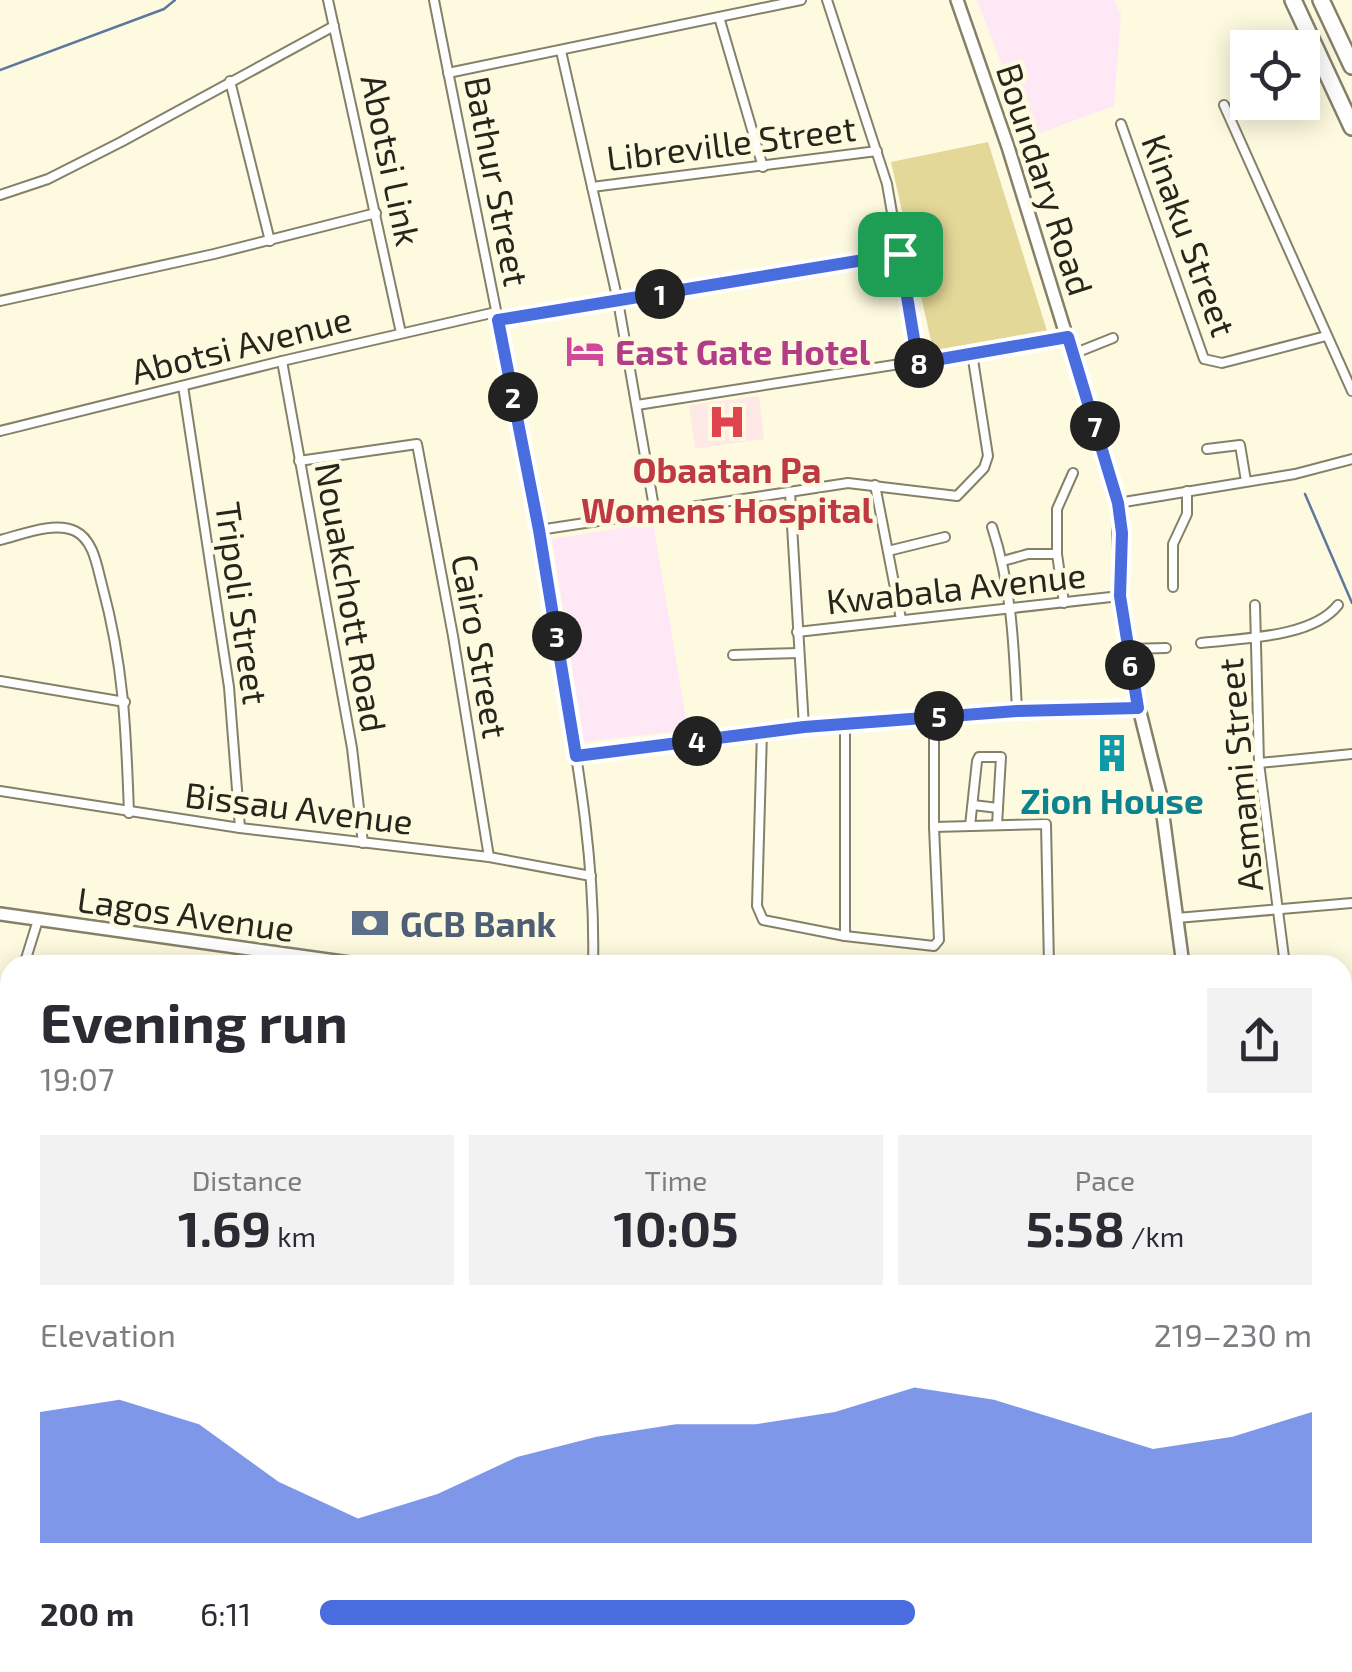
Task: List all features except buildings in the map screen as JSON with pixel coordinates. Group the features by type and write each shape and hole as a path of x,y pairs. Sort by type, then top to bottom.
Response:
{"highway":[{"path":"1292,0 1352,127"},
{"path":"1321,0 1352,66"}],"main road":[{"name":"Boundary Road","path":"957,0 1118,503 1122,533 1120,596 1138,708 1160,793 1182,955"},
{"name":"Lagos Avenue","path":"0,914 267,955"}],"street":[{"name":"Abotsi Link","path":"328,0 401,333"},
{"name":"Bathur Street","path":"434,0 539,530 576,756 591,876 593,955"},
{"path":"448,73 801,0"},
{"path":"827,0 877,151 900,254 918,363"},
{"path":"719,17 763,166"},
{"path":"0,195 48,179 334,26"},
{"path":"561,51 618,301 655,512"},
{"path":"230,81 270,241"},
{"path":"1224,105 1352,392"},
{"name":"Kinaku Street","path":"1122,124 1204,360 1222,363 1326,336"},
{"name":"Libreville Street","path":"592,187 877,151"},
{"path":"0,301 270,241 376,213"},
{"name":"Abotsi Avenue","path":"0,431 401,333 900,254"},
{"path":"636,405 1068,337"},
{"path":"1073,354 1114,338"},
{"path":"539,530 848,483 957,496 984,468 988,456 972,354"},
{"name":"Nouakchott Road","path":"282,361 352,748 364,843"},
{"name":"Tripoli Street","path":"183,386 230,687 240,828"},
{"name":"Cairo Street","path":"299,461 416,444 453,636 489,857"},
{"path":"1207,449 1240,445 1246,481"},
{"path":"1118,503 1295,474 1352,459"},
{"path":"1064,602 1057,554 1057,509 1074,472"},
{"path":"875,485 901,619"},
{"path":"1173,588 1173,544 1187,514 1187,491"},
{"path":"790,492 804,727"},
{"path":"992,527 1012,609 1017,711"},
{"path":"0,540 62,528 76,531 87,541 117,640 125,702 129,813"},
{"path":"888,551 945,538"},
{"path":"1003,560 1028,554 1057,554"},
{"name":"Kwabala Avenue","path":"797,632 1120,596"},
{"name":"Asmami Street","path":"1255,606 1259,762 1284,955"},
{"name":"Asmami Street","path":"1256,636 1310,627 1328,618 1338,606"},
{"path":"1201,644 1256,636"},
{"path":"1128,649 1166,648"},
{"path":"733,655 799,653"},
{"path":"0,680 125,702"},
{"path":"576,756 804,727 1017,711 1138,708"},
{"path":"762,732 759,915 763,920 845,936 938,944 934,717"},
{"path":"845,724 845,936"},
{"path":"1259,762 1352,754"},
{"path":"970,826 976,762 979,757 1001,757 997,826"},
{"name":"Bissau Avenue","path":"0,791 240,828 489,857 591,876"},
{"path":"973,805 998,808"},
{"path":"934,827 1046,824 1049,955"},
{"path":"1177,918 1352,903"},
{"path":"27,955 38,920"}],"shaded area":[{"path":"977,0 1114,0 1121,14 1114,106 1029,137"},
{"path":"988,142 1048,334 934,354 891,162"},
{"name":"Obaatan Pa Womens Hospital","path":"759,396 764,439 695,449 689,405"},
{"path":"653,523 688,730 584,742 552,539"}],"waterway":[{"path":"0,70 164,9 175,0"},
{"path":"1305,494 1352,603"}],"place":[{"name":"East Gate Hotel","path":"585,351"},
{"name":"Obaatan Pa Womens Hospital","path":"727,422"},
{"name":"Zion House","path":"1112,753"},
{"name":"GCB Bank","path":"370,923"}],"route":[{"path":"900,254 918,363 1068,337 1118,503 1122,533 1120,596 1138,708 1017,711 804,727 576,756 539,530 498,320 900,254"}]}
